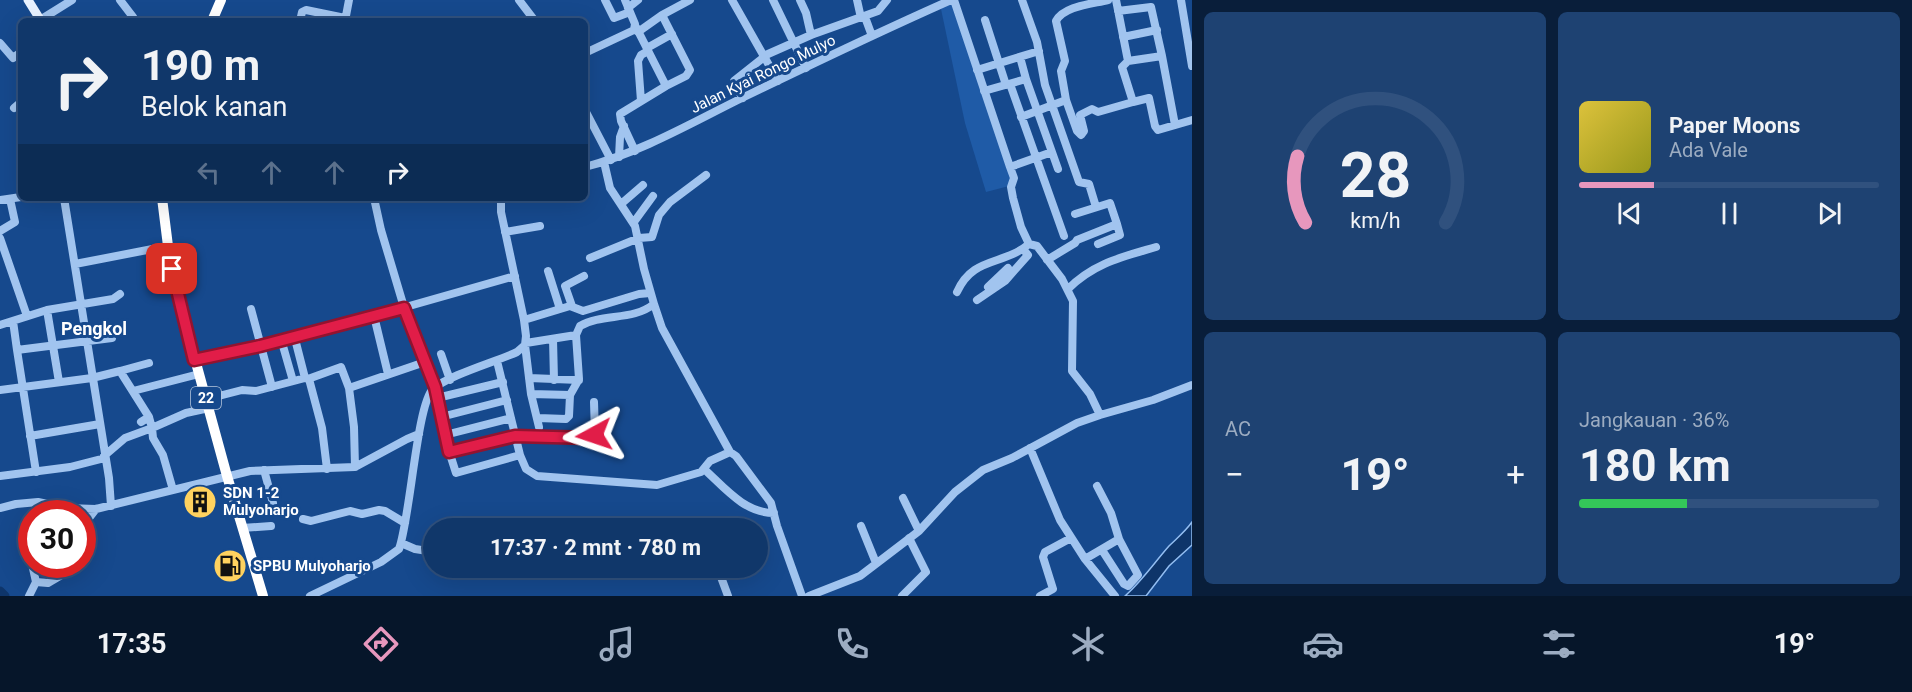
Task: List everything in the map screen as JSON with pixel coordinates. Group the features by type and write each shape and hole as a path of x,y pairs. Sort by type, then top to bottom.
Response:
{"highway":[{"path":"213,18 221,0"},
{"name":"22","path":"162,201 168,246 194,360 263,596"}],"main road":[{"path":"28,0 39,18"}],"street":[{"path":"43,18 72,0"},
{"path":"120,0 133,17"},
{"path":"345,18 349,0"},
{"path":"519,0 533,18"},
{"path":"604,0 612,17 616,18 638,0"},
{"path":"588,52 637,29 690,0"},
{"path":"732,0 778,81"},
{"path":"773,0 806,68"},
{"path":"800,0 806,13 811,35"},
{"path":"857,0 872,36"},
{"path":"743,98 734,85 734,81 765,56 794,41 878,12 887,0"},
{"path":"952,0 1014,178 1011,187 1028,255 1014,274 977,300"},
{"name":"Jalan Kyai Rongo Mulyo","path":"588,166 635,151 872,36 952,0"},
{"path":"1022,0 1039,51 1045,85 1077,180 1089,184 1096,207"},
{"path":"1108,0 1071,10 1057,18 1065,61 1061,72 1066,100 1077,131 1081,135 1084,131 1081,113 1092,109 1098,112 1149,98 1155,126 1158,130 1192,120"},
{"path":"1116,0 1128,61"},
{"path":"1181,0 1192,66"},
{"path":"628,7 666,86"},
{"path":"1118,11 1151,7 1175,125"},
{"path":"301,18 302,12 306,10 341,18"},
{"path":"635,151 620,114 690,72 662,15"},
{"path":"985,20 999,64 1021,117 1064,236"},
{"path":"1123,37 1157,30"},
{"path":"641,101 638,61 647,49 672,34"},
{"path":"0,43 13,58 18,54"},
{"path":"977,70 1039,51"},
{"path":"1133,102 1122,68 1128,61 1162,56"},
{"path":"1020,57 1058,169"},
{"path":"984,91 1026,79"},
{"path":"1021,117 1066,100"},
{"path":"14,108 18,105"},
{"path":"588,116 611,160"},
{"path":"624,126 606,180 634,222 650,292 662,328 730,452 736,456 771,503 802,596"},
{"path":"1010,167 1052,152"},
{"path":"590,258 639,238 652,237 662,211 679,194 706,175"},
{"path":"621,204 643,185"},
{"path":"634,222 653,196"},
{"path":"0,200 18,198"},
{"path":"0,231 15,222 10,199"},
{"path":"64,201 111,506"},
{"path":"375,201 404,308 435,387 454,470 458,473 520,455"},
{"path":"501,201 524,320 531,393 539,423 567,419 569,416 570,395 579,380 576,335 583,324 639,312 654,303"},
{"path":"1076,214 1110,203 1120,235 1098,244"},
{"path":"1047,260 1077,240 1117,224"},
{"path":"506,232 540,226"},
{"path":"1,243 27,316"},
{"path":"75,264 168,246"},
{"path":"957,292 964,278 984,263 1006,258 1026,246 1037,246 1068,289 1074,306 1072,371 1090,394 1100,415"},
{"path":"1068,289 1098,266 1156,247"},
{"path":"988,287 1008,268"},
{"path":"548,271 560,309"},
{"path":"194,360 260,346 515,276"},
{"path":"572,306 566,285 584,276"},
{"path":"524,320 572,306 583,312 650,292"},
{"path":"0,325 47,310 113,299 120,294"},
{"path":"250,309 272,387"},
{"path":"47,310 59,382"},
{"path":"374,316 388,374"},
{"path":"13,321 36,472"},
{"path":"294,335 307,378 312,383 322,428 321,438 327,469"},
{"path":"310,596 393,556 399,549 425,401 430,391 450,380 517,352 526,344 576,335"},
{"path":"17,350 111,338"},
{"path":"281,339 293,381"},
{"path":"553,339 554,380"},
{"path":"441,354 450,380"},
{"path":"497,361 520,455 526,469 537,476 648,486 680,480 701,472 710,461 730,452"},
{"path":"349,388 425,362"},
{"path":"0,390 92,378 148,363"},
{"path":"0,475 70,467 104,457 125,438 242,390 256,391 341,367 349,388 355,467"},
{"path":"120,371 149,417 153,438 163,455 173,490"},
{"path":"133,391 199,374"},
{"path":"529,378 579,380"},
{"path":"437,398 503,382"},
{"path":"809,596 852,580 876,563 919,531 973,476 983,470 1069,427 1192,385"},
{"path":"531,393 570,395"},
{"path":"441,417 507,400"},
{"path":"449,452 515,436 592,437 595,434 594,402"},
{"path":"141,423 149,417"},
{"path":"445,435 511,418"},
{"path":"30,436 100,424"},
{"path":"96,509 227,476 264,470 355,467 419,434"},
{"path":"1030,448 1060,520 1085,560 1115,596"},
{"path":"704,469 746,506 762,512 774,513"},
{"path":"264,470 273,503"},
{"path":"1097,486 1111,513 1119,539 1138,575 1128,586 1124,584 1102,550"},
{"path":"903,498 919,531"},
{"path":"0,508 18,505"},
{"path":"303,519 311,522 350,511 362,514 379,510 405,523"},
{"path":"242,528 271,526"},
{"path":"861,526 876,563"},
{"path":"902,596 926,572 909,538"},
{"path":"1040,596 1053,589 1043,557 1045,552 1071,538"},
{"path":"1085,560 1119,539"},
{"path":"401,543 423,550"},
{"path":"29,596 36,582 35,578"},
{"path":"36,582 48,583 56,578"},
{"path":"721,578 728,596"}],"shaded area":[{"path":"953,3 1012,178 1009,186 986,192 965,123 941,9"},
{"path":"1192,522 1192,545 1169,566 1146,596 1125,596 1169,546"}],"waterway":[{"path":"0,591 5,596"}],"place":[{"name":"SDN 1-2 Mulyoharjo","path":"200,502"},
{"name":"SPBU Mulyoharjo","path":"230,566"}],"district":[{"name":"Pengkol","path":"94,328"}],"route":[{"path":"172,269 194,360 260,346 294,335 404,308 435,387 449,452 515,436 590,438 594,435"}]}
